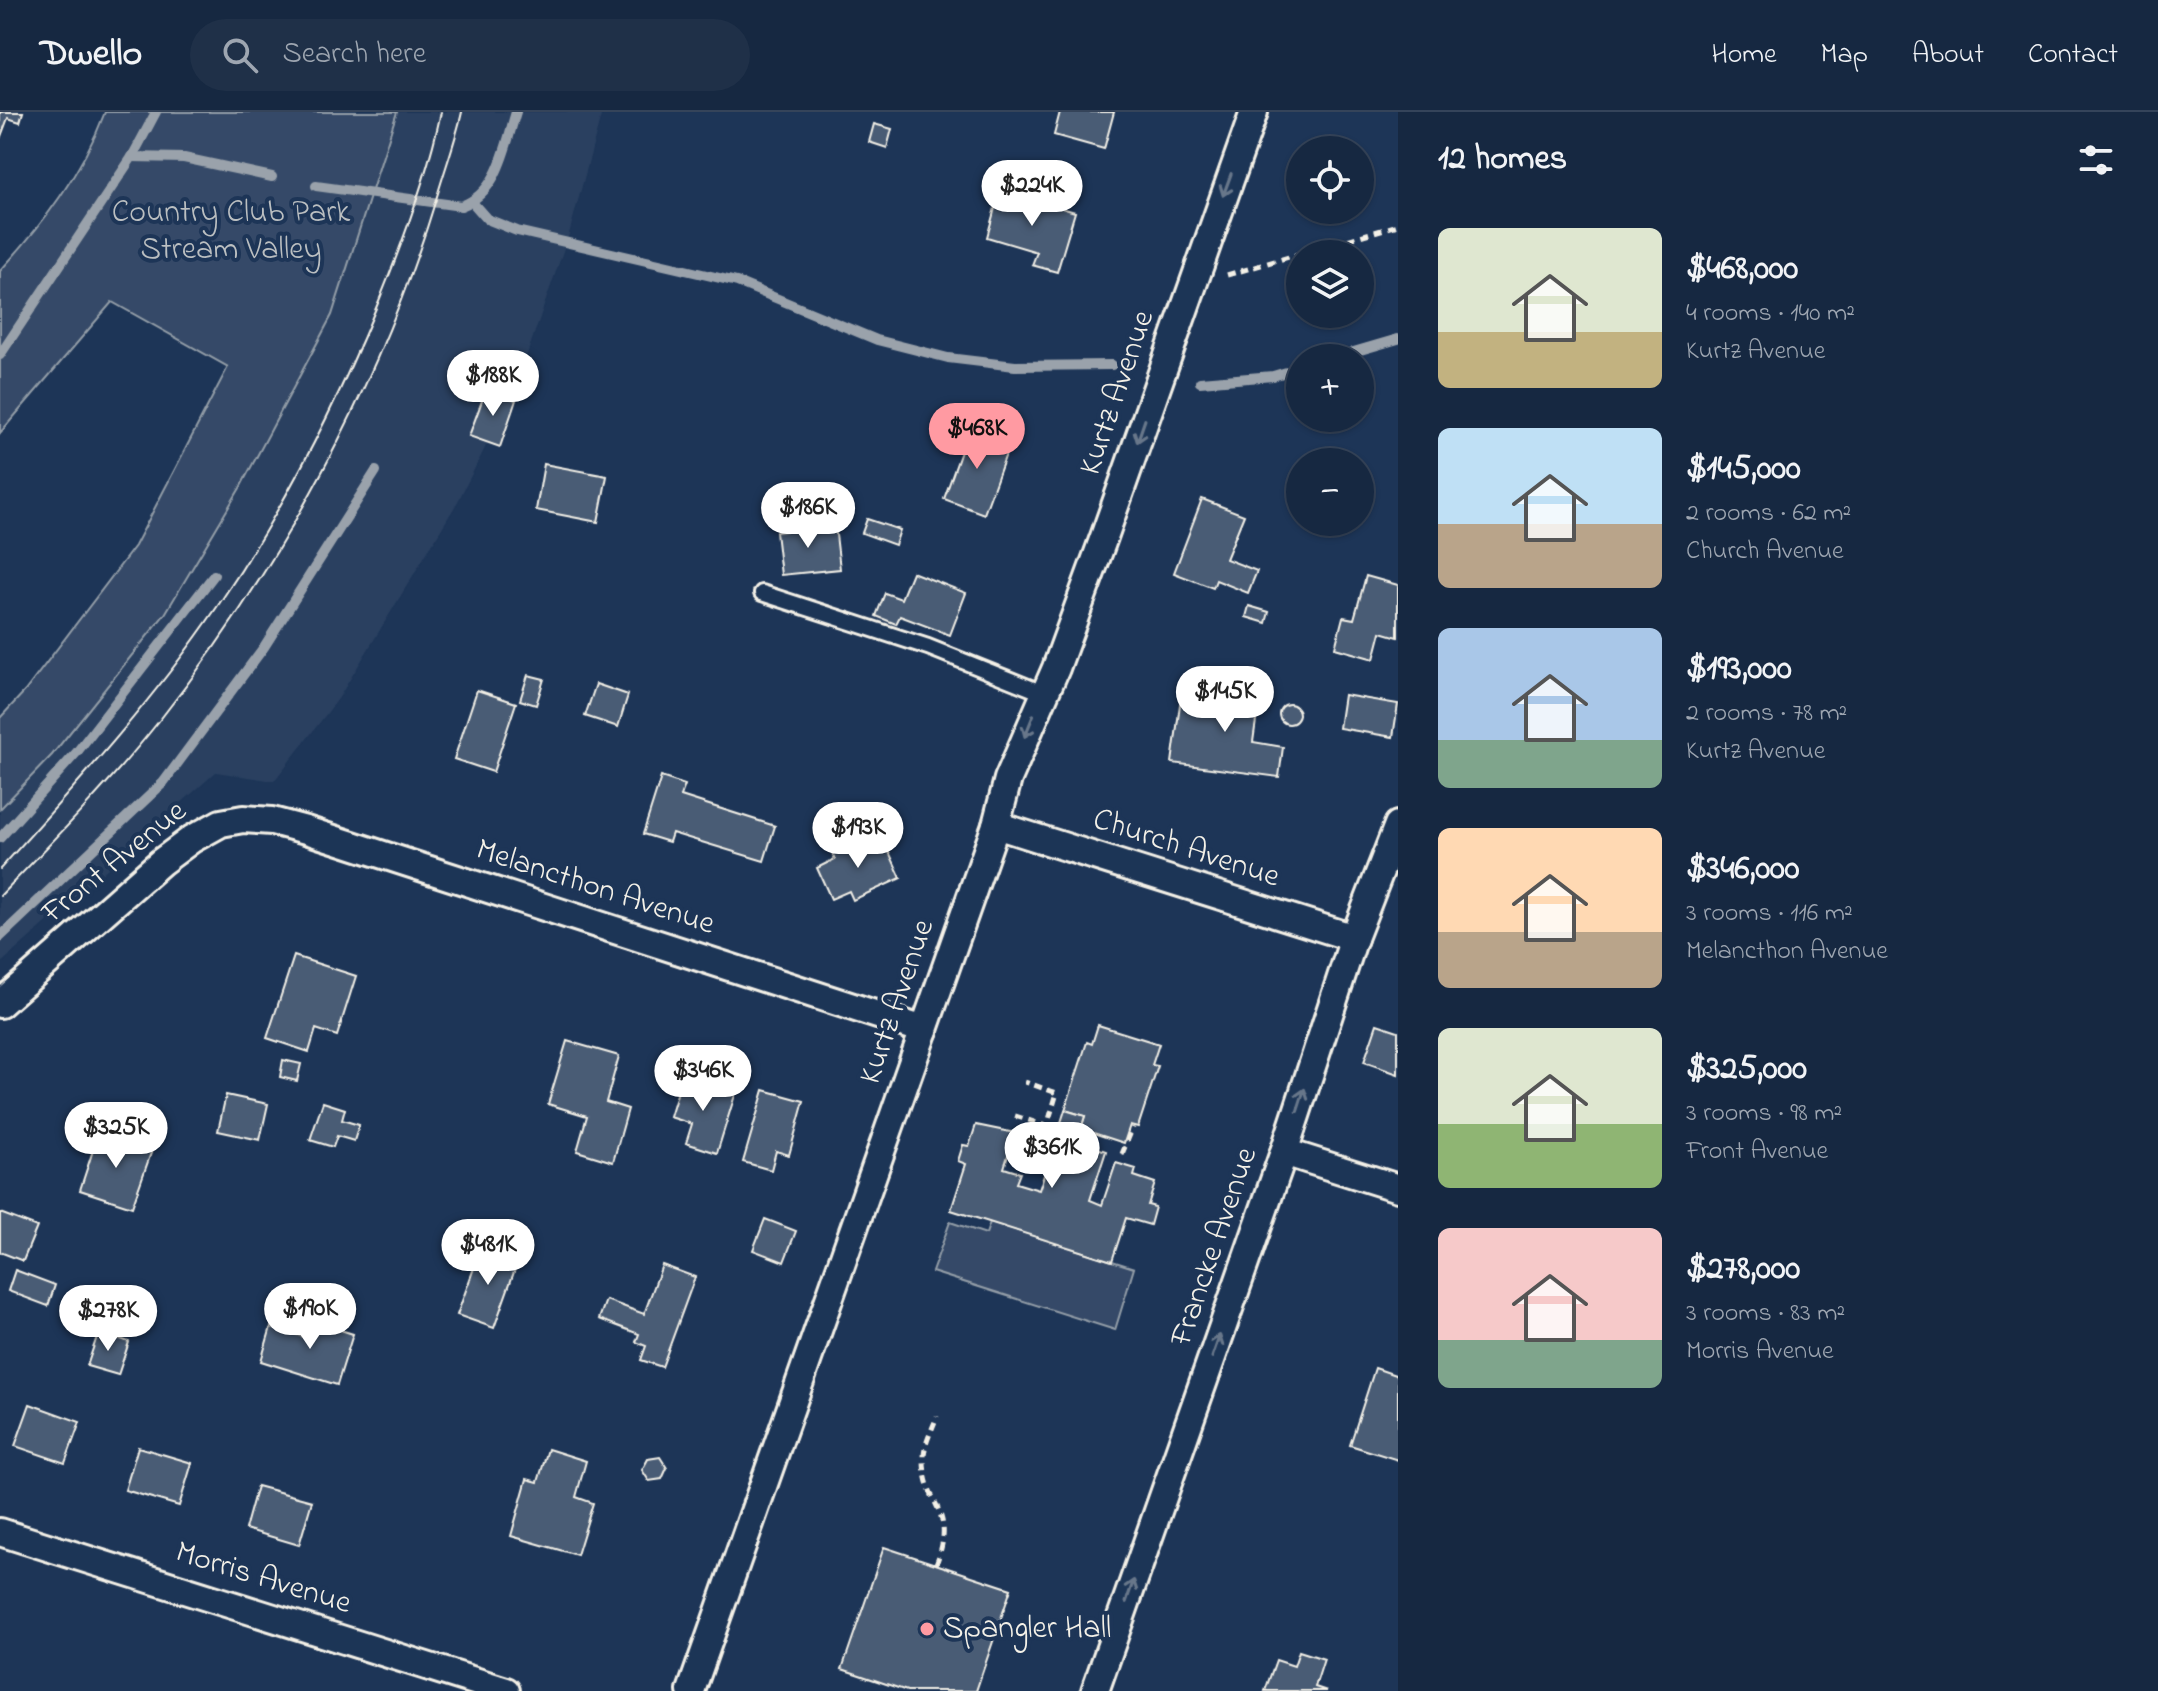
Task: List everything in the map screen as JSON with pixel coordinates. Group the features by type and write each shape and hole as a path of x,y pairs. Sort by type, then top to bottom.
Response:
{"street":[{"name":"Kurtz Avenue","path":"691,1691 996,825 1008,779 1056,668 1099,552 1254,112"},
{"name":"Front Avenue","path":"0,1004 161,862 221,823 243,819"},
{"name":"Melancthon Avenue","path":"243,819 272,821 306,830 924,1030"},
{"name":"Church Avenue","path":"996,825 1354,938"},
{"name":"Francke Avenue","path":"1095,1691 1284,1152 1354,938 1398,825"},
{"path":"1284,1152 1398,1188"},
{"name":"Morris Avenue","path":"0,1532 506,1691"}],"lane":[{"path":"762,593 928,647 1043,693"}],"path":[{"path":"1194,279 1219,278 1398,225"},
{"path":"1025,1082 1057,1093 1047,1126"},
{"path":"1015,1116 1058,1130"},
{"path":"1122,1154 1133,1127"},
{"path":"936,1564 946,1534 943,1516 928,1489 923,1455 937,1416"}],"shaded area":[{"path":"397,112 602,112 569,234 524,363 483,452 457,503 338,699 274,781 216,772 0,964 0,809 52,755 165,614 332,315"}],"green space":[{"name":"Country Club Park Stream Valley","path":"105,112 397,112 332,315 240,488 165,614 52,755 0,809 0,718 25,691 135,546 228,367 112,302 0,433 0,271 60,197 85,156"},
{"path":"950,1222 986,1234 990,1222 1134,1268 1115,1330 932,1272"}],"building":[{"path":"0,112 23,112 20,122 8,118 0,139"},
{"path":"1060,112 1114,112 1104,149 1054,135"},
{"path":"874,124 892,129 887,148 869,142"},
{"path":"1000,190 1075,212 1057,272 1032,265 1037,252 987,237"},
{"path":"486,390 516,400 500,447 469,436"},
{"path":"969,429 1010,443 984,514 944,499"},
{"path":"544,464 607,476 598,522 536,510"},
{"path":"1202,499 1244,515 1226,559 1257,571 1248,593 1216,580 1213,588 1174,573"},
{"path":"867,519 900,530 895,545 862,533"},
{"path":"835,526 840,569 781,575 776,532"},
{"path":"912,572 966,593 950,635 900,616 896,624 876,616 885,593 901,599"},
{"path":"1366,576 1398,585 1398,637 1381,632 1374,659 1335,648 1343,617 1354,619"},
{"path":"1249,606 1269,612 1266,623 1246,617"},
{"path":"528,675 544,679 536,705 520,700"},
{"path":"1225,681 1261,685 1253,742 1283,747 1279,777 1172,763 1181,697 1222,703"},
{"path":"596,684 628,695 618,727 585,716"},
{"path":"477,690 516,703 493,772 454,759"},
{"path":"1344,695 1398,704 1393,737 1339,728"},
{"path":"1289,704 1296,707 1299,714 1296,721 1289,724 1282,721 1279,714 1282,707"},
{"path":"661,777 685,785 681,796 775,826 764,861 672,833 669,842 643,834"},
{"path":"857,837 865,853 885,843 901,878 853,900 849,891 831,899 817,868 835,859 830,849"},
{"path":"294,956 356,976 337,1036 316,1029 309,1052 267,1038"},
{"path":"1377,1024 1398,1031 1398,1074 1364,1062"},
{"path":"1098,1025 1159,1044 1152,1065 1158,1066 1138,1127 1130,1125 1124,1143 1081,1129 1085,1116 1065,1110 1087,1042 1092,1044"},
{"path":"567,1041 619,1056 606,1102 628,1109 613,1162 577,1151 587,1116 548,1104"},
{"path":"283,1060 301,1064 297,1081 280,1077"},
{"path":"682,1078 735,1095 717,1153 686,1143 692,1124 670,1117"},
{"path":"764,1090 804,1101 789,1155 776,1151 771,1170 743,1162"},
{"path":"226,1095 268,1104 260,1140 218,1131"},
{"path":"323,1102 345,1109 342,1120 359,1125 354,1141 337,1136 333,1147 310,1140"},
{"path":"1065,1110 1085,1116 1077,1141 1106,1151 1090,1200 1102,1205 1116,1163 1136,1169 1134,1176 1155,1183 1148,1205 1155,1207 1150,1225 1126,1218 1112,1261 951,1210 966,1164 958,1161 963,1145 969,1146 976,1125 1015,1133 1004,1168 1020,1173 1016,1183 1039,1190 1046,1169 1029,1163 1039,1130 1057,1135"},
{"path":"99,1132 152,1150 132,1207 80,1190"},
{"path":"0,1213 37,1227 23,1261 0,1252"},
{"path":"765,1219 796,1231 784,1262 753,1250"},
{"path":"482,1246 519,1258 494,1328 457,1315"},
{"path":"662,1265 695,1277 662,1367 641,1360 646,1346 636,1342 639,1334 599,1319 606,1300 644,1314"},
{"path":"15,1270 55,1285 48,1306 8,1291"},
{"path":"309,1320 353,1334 337,1385 261,1361 271,1327 304,1337"},
{"path":"99,1331 129,1342 118,1375 87,1366"},
{"path":"1375,1368 1398,1376 1398,1460 1350,1445"},
{"path":"30,1404 80,1422 65,1463 15,1446"},
{"path":"138,1447 192,1463 179,1506 125,1490"},
{"path":"548,1449 586,1461 576,1497 593,1503 577,1555 511,1536 527,1479 538,1482"},
{"path":"660,1457 667,1468 662,1479 649,1481 642,1470 648,1459"},
{"path":"257,1486 312,1501 299,1545 245,1529"},
{"name":"Spangler Hall","path":"884,1547 1011,1589 976,1691 907,1691 842,1669"},
{"path":"1299,1651 1324,1659 1315,1687 1327,1691 1265,1691 1276,1660 1294,1666"}],"waterway":[{"path":"0,355 132,157 156,112"},
{"path":"316,186 461,206 474,199 492,179 499,167 516,112"},
{"path":"132,157 184,158 272,177"},
{"path":"472,202 487,219 517,231 737,282 877,340 948,358 1015,366 1112,365"},
{"path":"1374,346 1398,339"},
{"path":"1200,382 1286,372"},
{"path":"0,937 163,783 264,647 376,471"},
{"path":"0,838 77,752 214,575"}],"tram line":[{"path":"0,869 167,676 217,607 284,499 324,424 376,308 413,211 441,112"},
{"path":"0,896 102,789 159,721 247,599 286,535 357,403 387,334 414,264 462,112"}],"place":[{"name":"Spangler Hall","path":"927,1629"}]}
